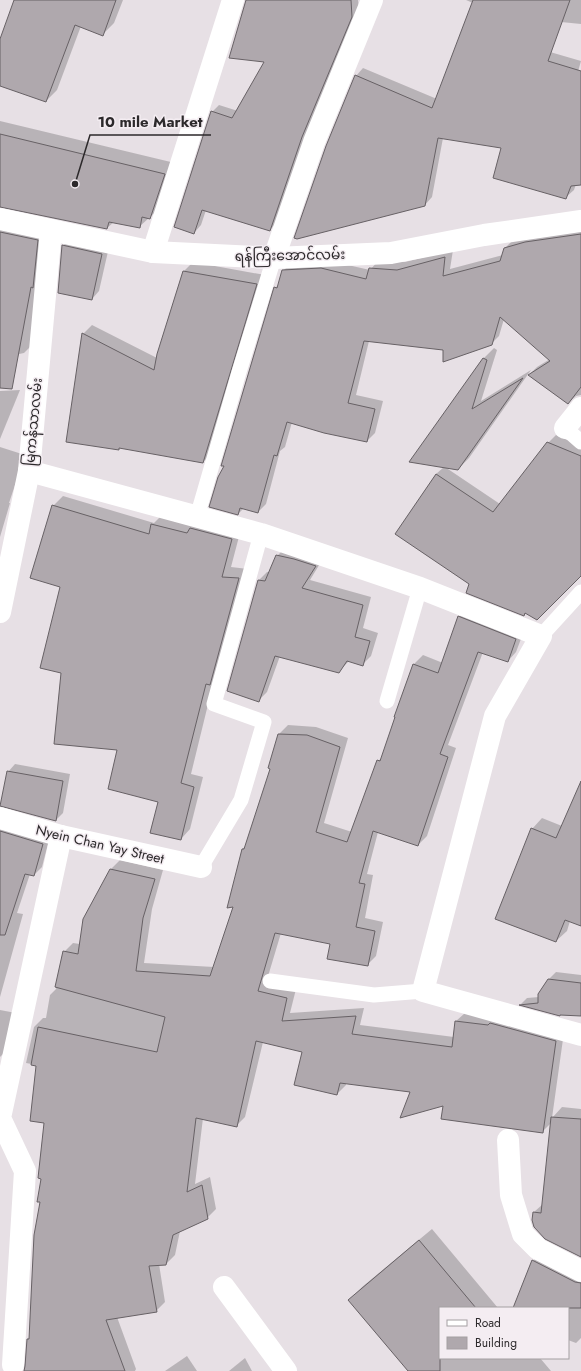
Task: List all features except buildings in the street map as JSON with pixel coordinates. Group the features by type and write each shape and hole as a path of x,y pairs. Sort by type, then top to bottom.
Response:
{"street":[{"path":"153,252 233,0"},
{"path":"274,258 314,142 372,0"},
{"name":"ရန်ကြီးအောင်လမ်း","path":"0,219 153,252 274,258 391,253 484,235 581,221"},
{"name":"မြကန်သာလမ်း","path":"0,612 29,471 50,230"},
{"path":"565,428 581,408"},
{"path":"29,471 261,534 420,588 541,636 495,716 423,991 581,1035"},
{"name":"Nyein Chan Yay Street","path":"0,818 60,836 201,867"},
{"path":"13,1365 25,1171 0,1118 60,836"},
{"path":"508,1140 511,1195 523,1234 538,1249 581,1271"},
{"path":"224,1287 286,1371"}],"lane":[{"path":"197,517 274,258"},
{"path":"565,428 581,442"},
{"path":"201,867 241,800 264,722 214,704 261,534"},
{"path":"387,701 420,588"},
{"path":"541,636 581,592"},
{"path":"270,981 374,995 423,991"}],"place":[{"name":"10 mile Market","path":"75,184"}]}
